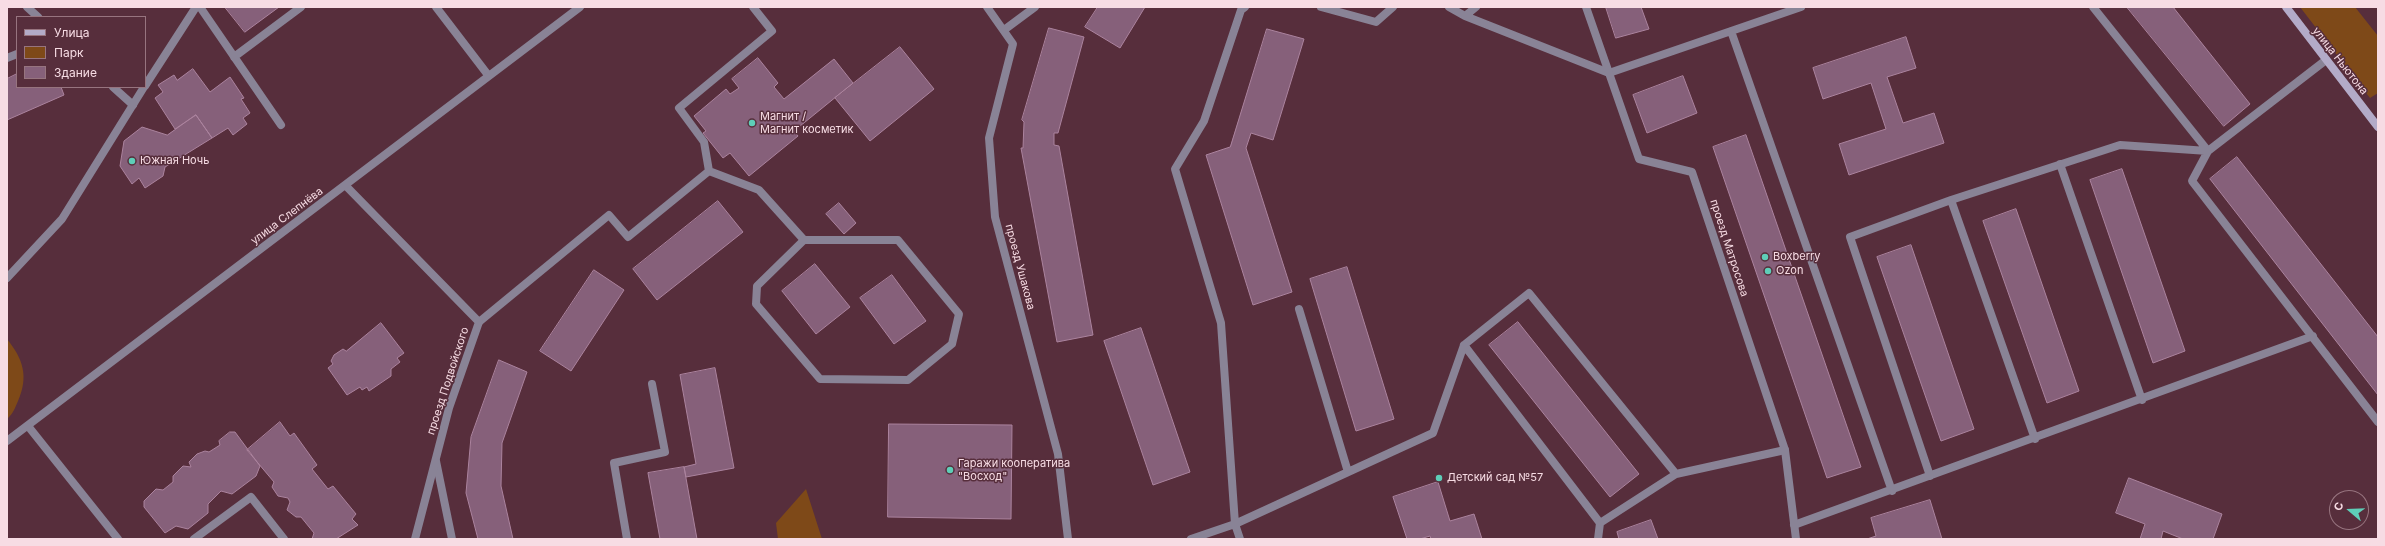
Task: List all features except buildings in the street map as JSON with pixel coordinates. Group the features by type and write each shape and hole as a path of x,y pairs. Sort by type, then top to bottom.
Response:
{"main road":[{"name":"улица Ньютона","path":"2286,7 2378,127"}],"street":[{"path":"27,7 37,16"},
{"path":"146,84 196,7"},
{"path":"200,7 281,125"},
{"path":"234,57 301,7"},
{"path":"436,7 488,75"},
{"name":"улица Слепнёва","path":"7,441 346,186 488,75 580,7"},
{"path":"709,171 704,142 679,108 772,31 753,7"},
{"name":"проезд Ушакова","path":"987,7 1013,44 989,138 995,217 1058,454 1068,539"},
{"path":"1004,30 1035,7"},
{"path":"1240,539 1235,524 1221,323 1176,170 1204,121 1241,10 1245,7"},
{"path":"1321,7 1376,22 1393,7"},
{"path":"1449,7 1465,16 1609,73 1801,7"},
{"path":"1465,16 1476,7"},
{"name":"проезд Матросова","path":"1586,7 1639,159 1692,172 1785,450 1796,539"},
{"path":"2092,7 2208,151"},
{"path":"1731,31 1892,491"},
{"path":"2326,60 2208,151 2192,181 2378,422"},
{"path":"114,88 133,105"},
{"path":"7,278 62,219 144,88"},
{"path":"1930,476 1850,237 1951,200 2120,145 2208,151"},
{"path":"2060,164 2142,400"},
{"path":"709,171 759,190 804,240 898,240 959,314 952,344 908,380 820,379 756,304 757,286 804,240"},
{"path":"479,322 609,215 628,237 709,171"},
{"name":"проезд Подвойского","path":"346,186 479,322 449,408 415,539"},
{"path":"1951,200 2035,439"},
{"path":"1191,539 1235,524 1433,433 1464,345 1529,293 1676,474"},
{"path":"1299,309 1348,472"},
{"path":"1794,525 2035,439 2313,336"},
{"path":"1464,345 1600,523 1598,539"},
{"path":"627,539 614,463 664,452 652,384"},
{"path":"28,426 118,539"},
{"path":"1600,523 1676,474 1785,450"},
{"path":"436,460 452,539"},
{"path":"194,539 251,497 284,539"}],"green space":[{"path":"2300,7 2355,7 2378,36 2378,93 2370,98"},
{"path":"7,339 17,354 23,368 24,376 18,401 7,419"},
{"path":"806,489 822,539 778,539 776,523"}],"place":[{"name":"Магнит / Магнит косметик","path":"752,123"},
{"name":"Южная Ночь","path":"132,161"},
{"name":"Boxberry","path":"1765,257"},
{"name":"Ozon","path":"1768,271"},
{"name":"Гаражи кооператива \"Восход\"","path":"950,470"},
{"name":"Детский сад №57","path":"1439,478"}]}
